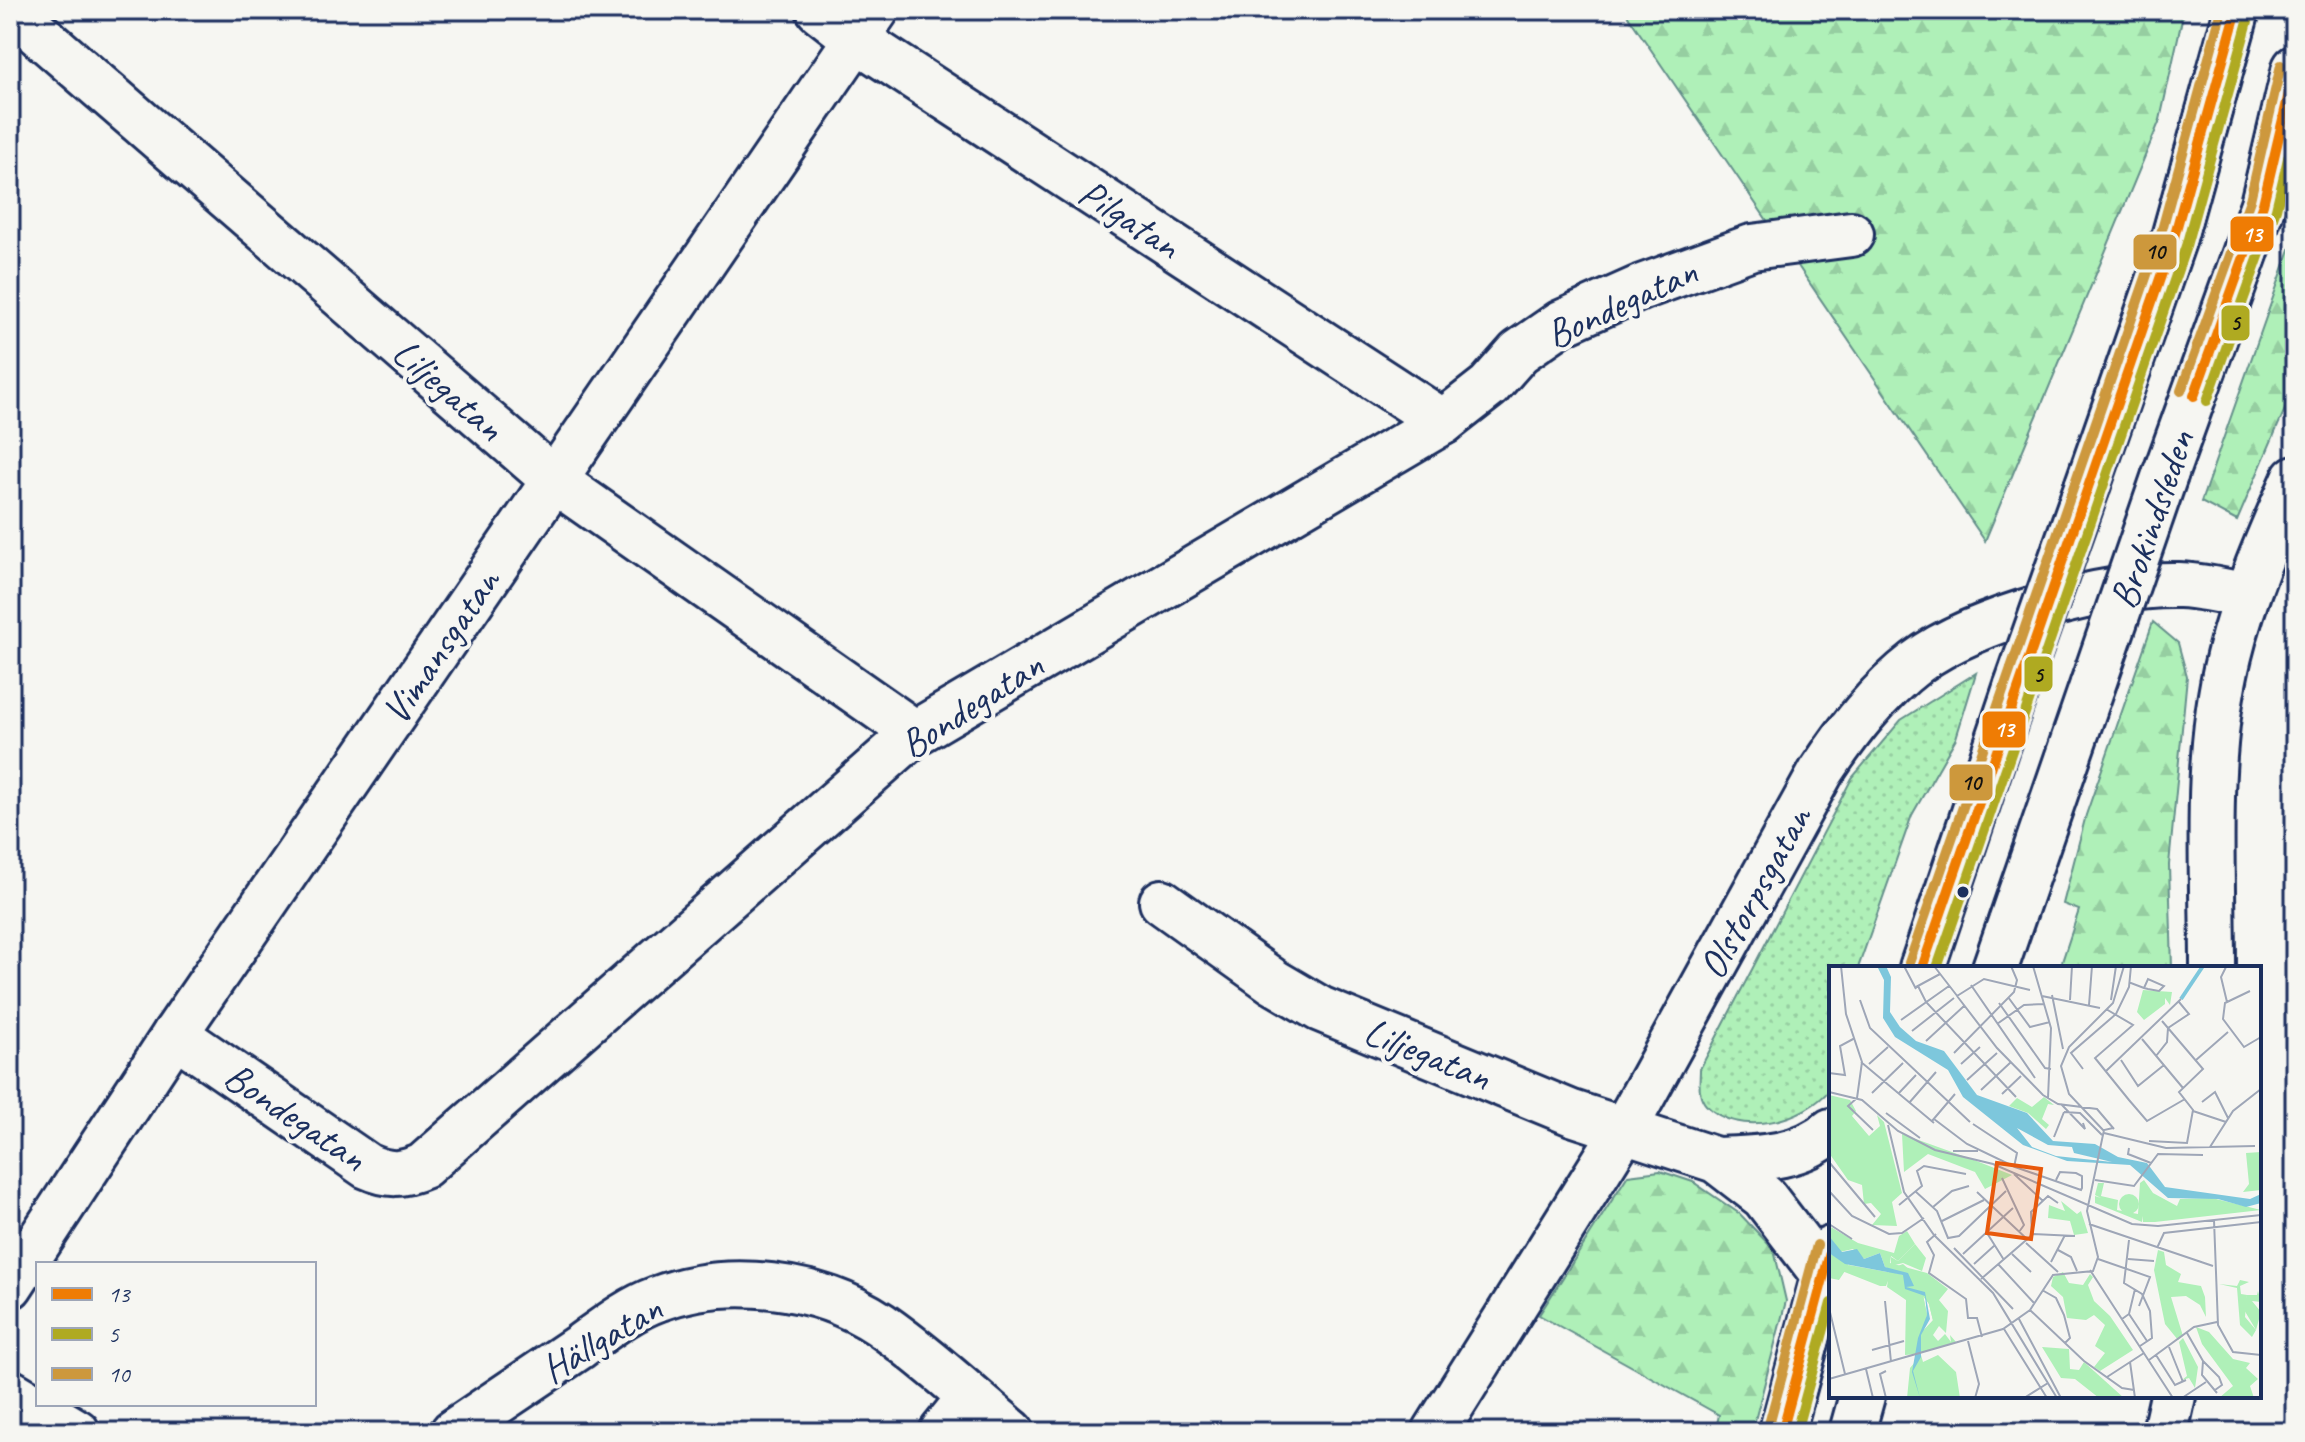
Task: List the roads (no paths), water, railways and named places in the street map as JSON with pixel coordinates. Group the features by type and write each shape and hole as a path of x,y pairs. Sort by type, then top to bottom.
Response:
{"street":[{"name":"Pilgatan","path":"819,10 866,25 1443,422"},
{"name":"Brokindsleden","path":"1923,966 2017,685 2173,241 2237,10"},
{"name":"Liljegatan","path":"11,12 554,480 915,733"},
{"name":"Vimansgatan","path":"10,1286 175,1034 866,25"},
{"name":"Brokindsleden","path":"1996,966 2165,475 2263,204 2295,68"},
{"name":"Bondegatan","path":"175,1034 367,1166 384,1174 404,1174 423,1166 915,733 1443,422 1489,386 1519,352 1561,323 1642,287 1752,247 1851,234"},
{"path":"2213,966 2210,828 2215,752 2228,660 2266,574 2295,478"},
{"name":"Olstorpsgatan","path":"1435,1432 1624,1130 1821,772 1857,718 1919,661 1987,626 2084,594 2266,574"},
{"name":"Liljegatan","path":"1162,902 1274,982 1320,1009 1572,1113 1716,1160 1764,1197 1827,1262"},
{"name":"Liljegatan","path":"1716,1160 1767,1158 1798,1151 1829,1132"},
{"path":"1782,1432 1827,1262"},
{"name":"Hällgatan","path":"453,1432 620,1319 656,1299 714,1286 782,1287 849,1309 879,1324 1012,1432"},
{"path":"10,1392 77,1432"},
{"path":"942,1432 970,1397"},
{"path":"1852,1432 1861,1398"},
{"path":"2165,1432 2173,1398"}]}
